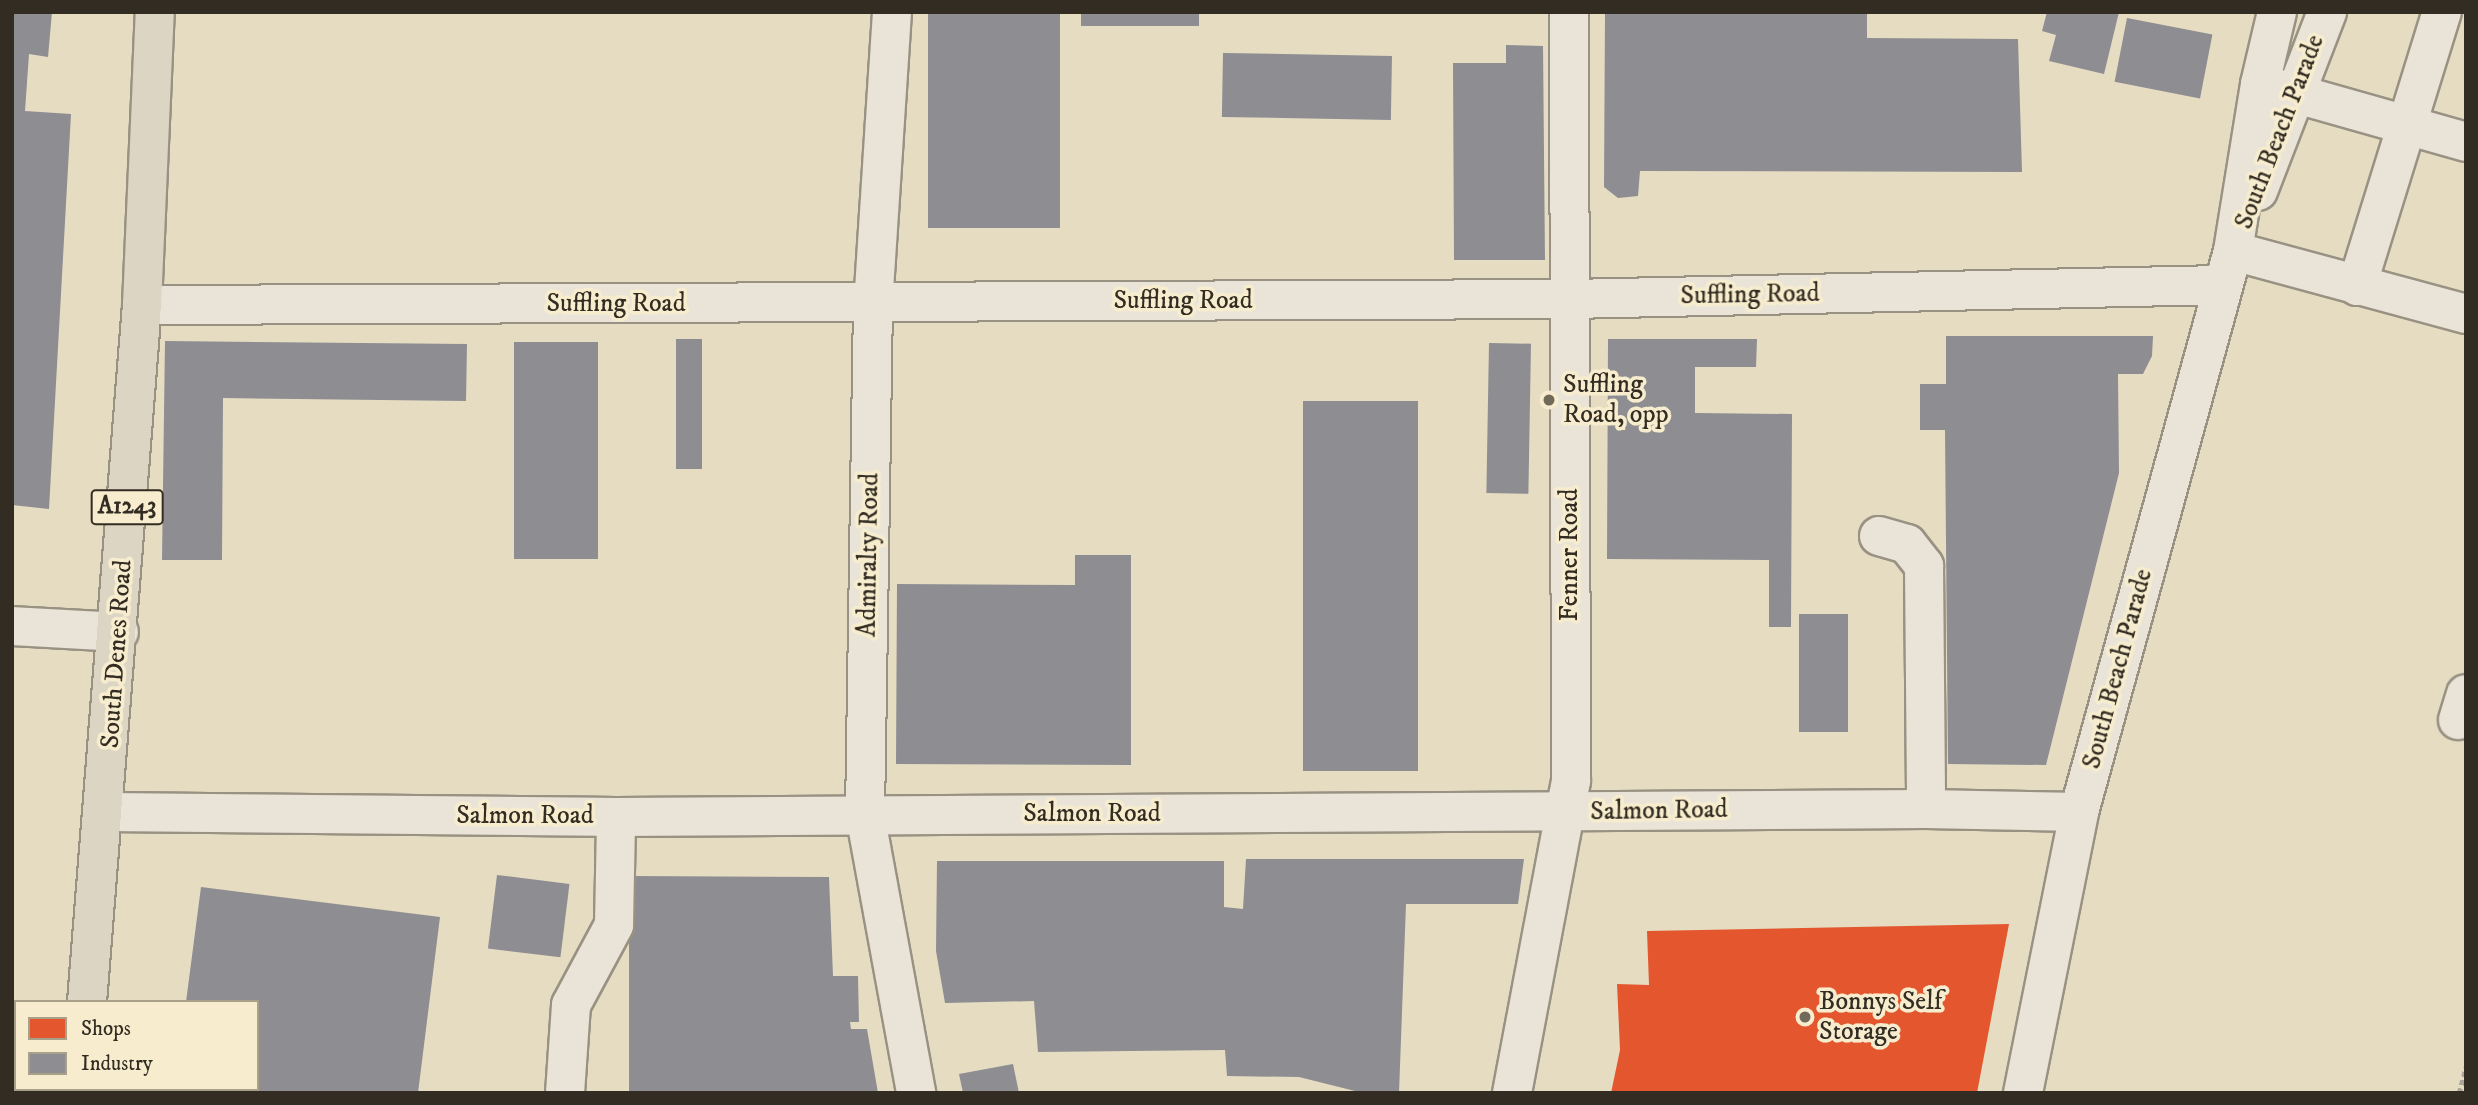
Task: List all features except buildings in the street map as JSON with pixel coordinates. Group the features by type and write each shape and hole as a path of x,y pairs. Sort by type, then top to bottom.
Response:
{"main road":[{"name":"South Denes Road","path":"88,1000 106,812 142,305 155,12"}],"street":[{"name":"Admiralty Road","path":"892,12 873,304 864,814 916,1093"},
{"name":"Fenner Road","path":"1512,1093 1571,781 1569,12"},
{"name":"South Beach Parade","path":"2023,1093 2078,812 2228,268 2260,84 2277,12"},
{"name":"South Beach Parade","path":"2228,268 2298,94 2326,12"},
{"path":"2357,286 2442,12"},
{"path":"2260,84 2466,142"},
{"name":"Suffling Road","path":"142,305 1570,299 2228,268 2357,286 2466,313"},
{"path":"1879,536 1907,544 1924,566 1926,808"},
{"path":"12,626 119,632"},
{"name":"Salmon Road","path":"106,812 616,817 1926,808 2078,812"},
{"path":"565,1093 571,1005 614,925 616,817"}],"path":[{"path":"2459,1093 2466,1066"}],"place":[{"name":"Suffling Road, opp","path":"1549,400"},
{"name":"Bonnys Self Storage","path":"1805,1017"}]}
